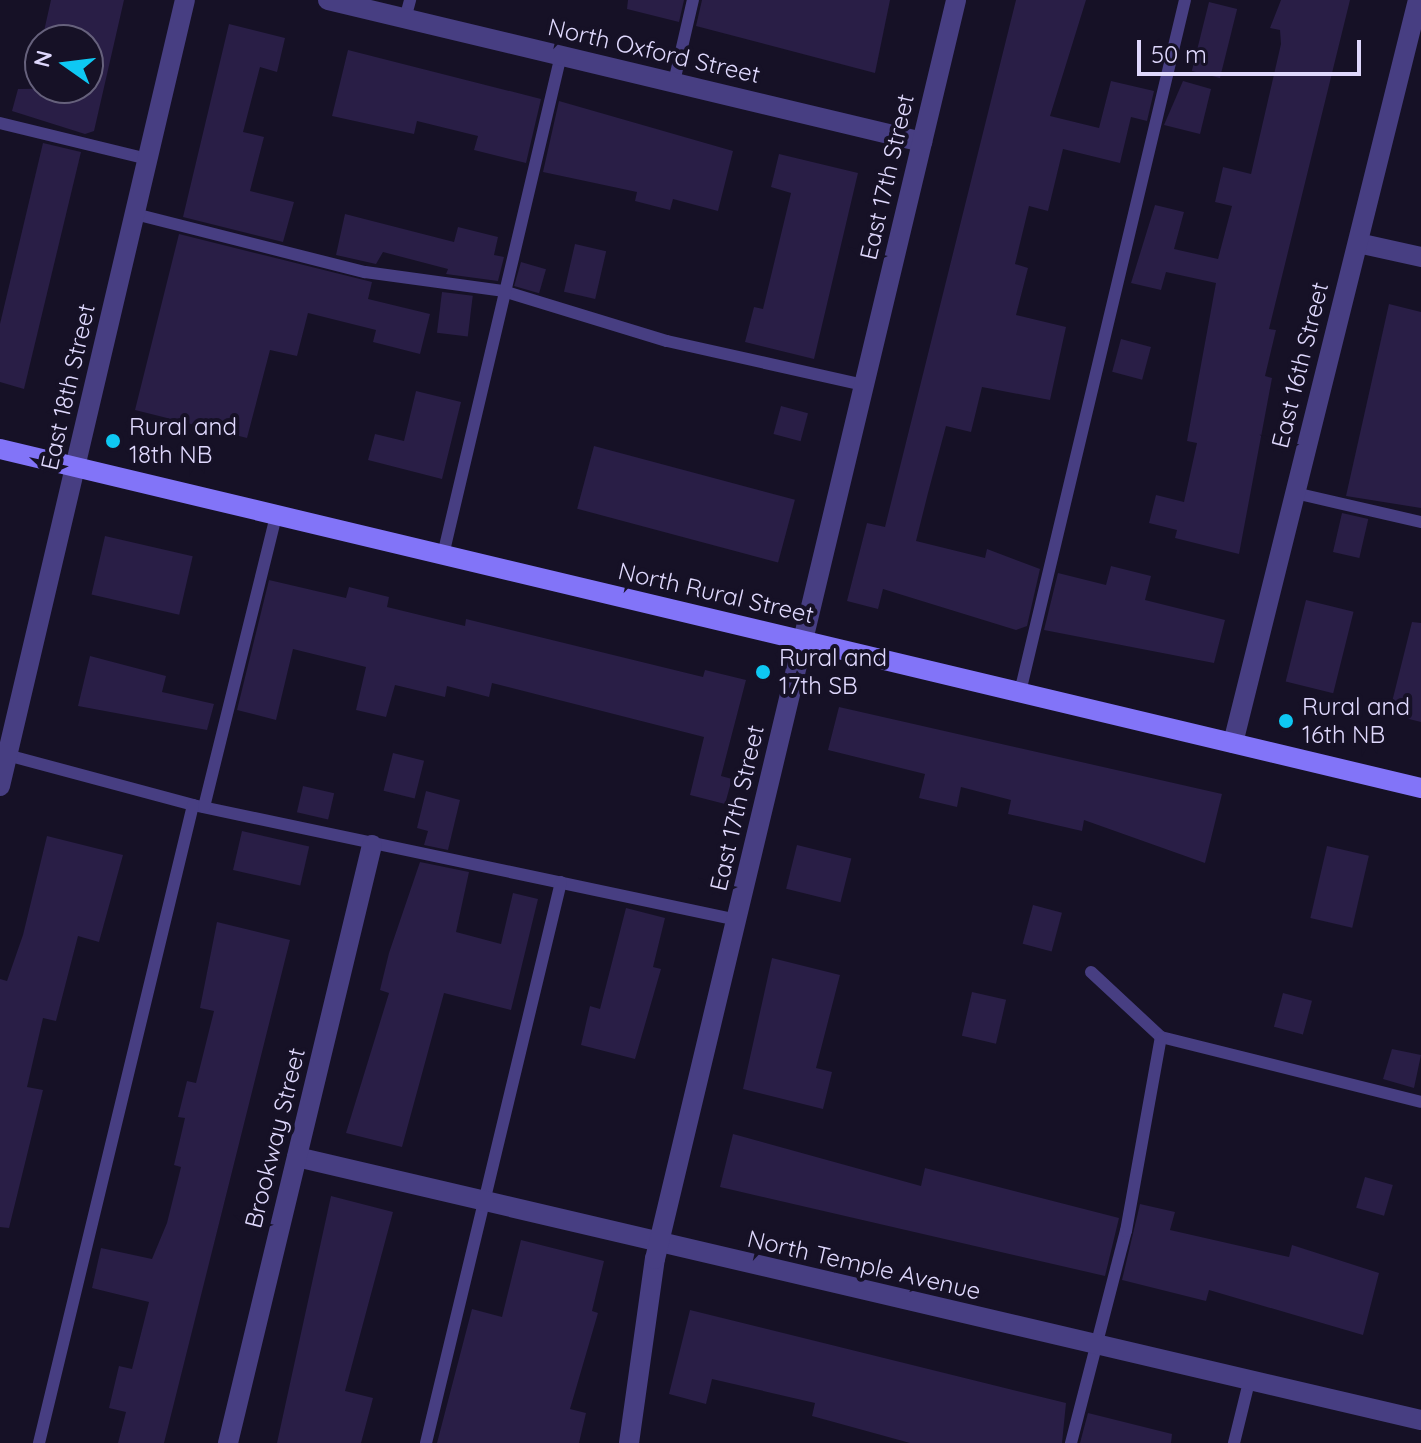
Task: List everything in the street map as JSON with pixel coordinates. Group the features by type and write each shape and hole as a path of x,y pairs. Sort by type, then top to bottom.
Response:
{"main road":[{"name":"North Rural Street","path":"0,449 1421,788"}],"street":[{"name":"East 18th Street","path":"0,786 185,0"},
{"name":"North Oxford Street","path":"328,0 408,9 561,55 922,142"},
{"name":"East 17th Street","path":"629,1443 659,1244 956,0"},
{"name":"East 16th Street","path":"1233,743 1418,0"},
{"path":"1358,243 1421,257"},
{"name":"Brookway Street","path":"228,1443 372,845"},
{"name":"North Temple Avenue","path":"297,1157 1097,1347 1421,1420"}],"lane":[{"path":"674,82 693,0"},
{"path":"1020,692 1185,0"},
{"path":"443,555 561,55"},
{"path":"0,123 148,159"},
{"path":"135,214 365,272 503,291 667,341 864,385"},
{"path":"1295,493 1421,522"},
{"path":"39,1443 198,806 276,515"},
{"path":"7,755 198,806 738,920"},
{"path":"426,1443 561,882"},
{"path":"1091,972 1161,1037 1421,1102"},
{"path":"1071,1443 1097,1347 1161,1037"},
{"path":"1234,1443 1249,1382"}],"building":[{"path":"51,0 124,0 104,87 104,24 46,24"},
{"path":"628,0 684,0 679,22 627,9"},
{"path":"702,0 890,0 875,73 696,26"},
{"path":"1016,0 1086,0 1050,116 1099,128 1111,81 1154,91 1147,121 1131,117 1120,163 1063,149 1048,211 1029,206 1015,264 1028,268 1016,315 1066,327 1050,400 982,387 971,432 946,426 928,493 916,541 985,558 987,549 1040,569 1027,626 1016,630 883,589 878,609 847,601 867,523 885,527"},
{"path":"1281,0 1350,0 1269,329 1276,330 1265,376 1272,378 1239,554 1175,538 1177,530 1149,523 1156,495 1184,502 1197,443 1187,441 1216,283 1166,272 1161,290 1131,283 1155,205 1184,212 1174,249 1218,259 1232,206 1215,202 1223,167 1251,174 1281,44 1280,30 1270,28"},
{"path":"1209,2 1237,9 1220,78 1192,71"},
{"path":"229,24 285,38 277,72 260,67 243,132 264,137 250,191 294,202 283,242 183,217"},
{"path":"348,50 541,99 526,163 474,150 478,136 417,121 414,134 332,116"},
{"path":"1183,81 1211,89 1200,134 1164,125"},
{"path":"18,89 24,89 24,104 100,104 94,131 85,134 12,111"},
{"path":"559,101 733,151 718,211 673,199 670,210 635,201 637,192 543,172"},
{"path":"43,143 81,152 24,389 0,382 0,324"},
{"path":"779,154 858,173 814,359 745,342 754,307 763,309 791,193 771,187"},
{"path":"345,214 454,242 458,227 498,237 494,255 504,257 498,281 446,274 448,269 383,252 376,264 336,255"},
{"path":"179,234 372,282 368,299 430,314 420,354 373,342 376,330 308,313 297,356 270,350 247,438 135,410"},
{"path":"575,244 606,251 595,299 564,292"},
{"path":"521,262 546,269 539,293 514,286"},
{"path":"442,292 473,296 468,336 437,333"},
{"path":"1389,304 1421,312 1421,508 1346,496"},
{"path":"1121,339 1151,347 1142,380 1112,372"},
{"path":"416,391 461,402 442,479 368,460 375,434 404,441"},
{"path":"781,406 808,413 801,441 773,434"},
{"path":"594,446 795,500 778,563 577,509"},
{"path":"1342,513 1368,519 1359,558 1333,552"},
{"path":"105,536 193,556 179,615 92,594"},
{"path":"1111,566 1151,576 1145,600 1225,620 1214,663 1044,630 1058,573 1106,585"},
{"path":"269,580 346,598 349,587 389,597 387,607 465,626 466,619 703,677 705,670 746,680 721,776 732,779 725,804 690,795 704,737 492,683 489,697 447,686 445,697 395,685 386,717 356,710 366,667 293,649 276,720 237,710"},
{"path":"1306,600 1354,612 1333,693 1286,682"},
{"path":"1412,622 1421,623 1421,722 1389,714"},
{"path":"90,656 166,676 162,692 214,704 207,730 78,706"},
{"path":"839,707 1222,794 1205,863 1084,820 1082,831 1008,814 1011,800 961,787 957,807 919,798 925,774 828,750"},
{"path":"393,753 424,761 415,799 384,791"},
{"path":"303,786 334,793 328,820 297,812"},
{"path":"426,791 460,800 448,850 424,845 428,831 417,828"},
{"path":"242,831 309,847 300,885 233,870"},
{"path":"47,836 123,855 99,942 78,936 56,1021 43,1018 27,1087 43,1090 9,1228 0,1227 0,979 7,981 23,935"},
{"path":"797,845 851,859 840,902 786,889"},
{"path":"1327,846 1369,856 1352,928 1310,918"},
{"path":"420,862 469,872 456,932 501,944 513,893 538,899 511,1010 444,993 402,1147 346,1133 389,993 380,990 389,953"},
{"path":"1033,905 1062,913 1052,951 1023,944"},
{"path":"626,908 665,918 653,967 661,969 635,1059 581,1045 590,1006 600,1009"},
{"path":"217,922 290,940 164,1443 118,1443 126,1412 109,1408 119,1366 132,1369 149,1302 92,1288 101,1248 152,1259 167,1223 181,1167 174,1165 185,1118 178,1117 187,1081 196,1083 214,1011 200,1008"},
{"path":"772,958 840,975 816,1068 832,1072 823,1109 743,1089"},
{"path":"972,992 1006,1000 996,1044 962,1036"},
{"path":"1283,993 1312,1001 1303,1035 1274,1027"},
{"path":"1392,1049 1421,1055 1414,1088 1383,1079"},
{"path":"733,1134 921,1186 925,1168 1119,1218 1105,1276 720,1187"},
{"path":"1365,1177 1393,1185 1384,1216 1356,1208"},
{"path":"331,1196 393,1212 345,1391 373,1398 361,1443 277,1443"},
{"path":"1140,1204 1175,1212 1170,1230 1289,1257 1292,1245 1379,1273 1363,1335 1209,1290 1206,1301 1122,1280"},
{"path":"521,1240 604,1261 592,1311 598,1313 570,1409 586,1413 579,1443 437,1443 472,1309 502,1317"},
{"path":"690,1310 1066,1403 1062,1443 910,1443 812,1416 815,1403 712,1379 706,1404 669,1394"},
{"path":"1088,1413 1172,1434 1171,1443 1080,1443"}],"place":[{"name":"Rural and 18th NB","path":"113,441"},
{"name":"Rural and 17th SB","path":"763,672"},
{"name":"Rural and 16th NB","path":"1286,721"}]}
